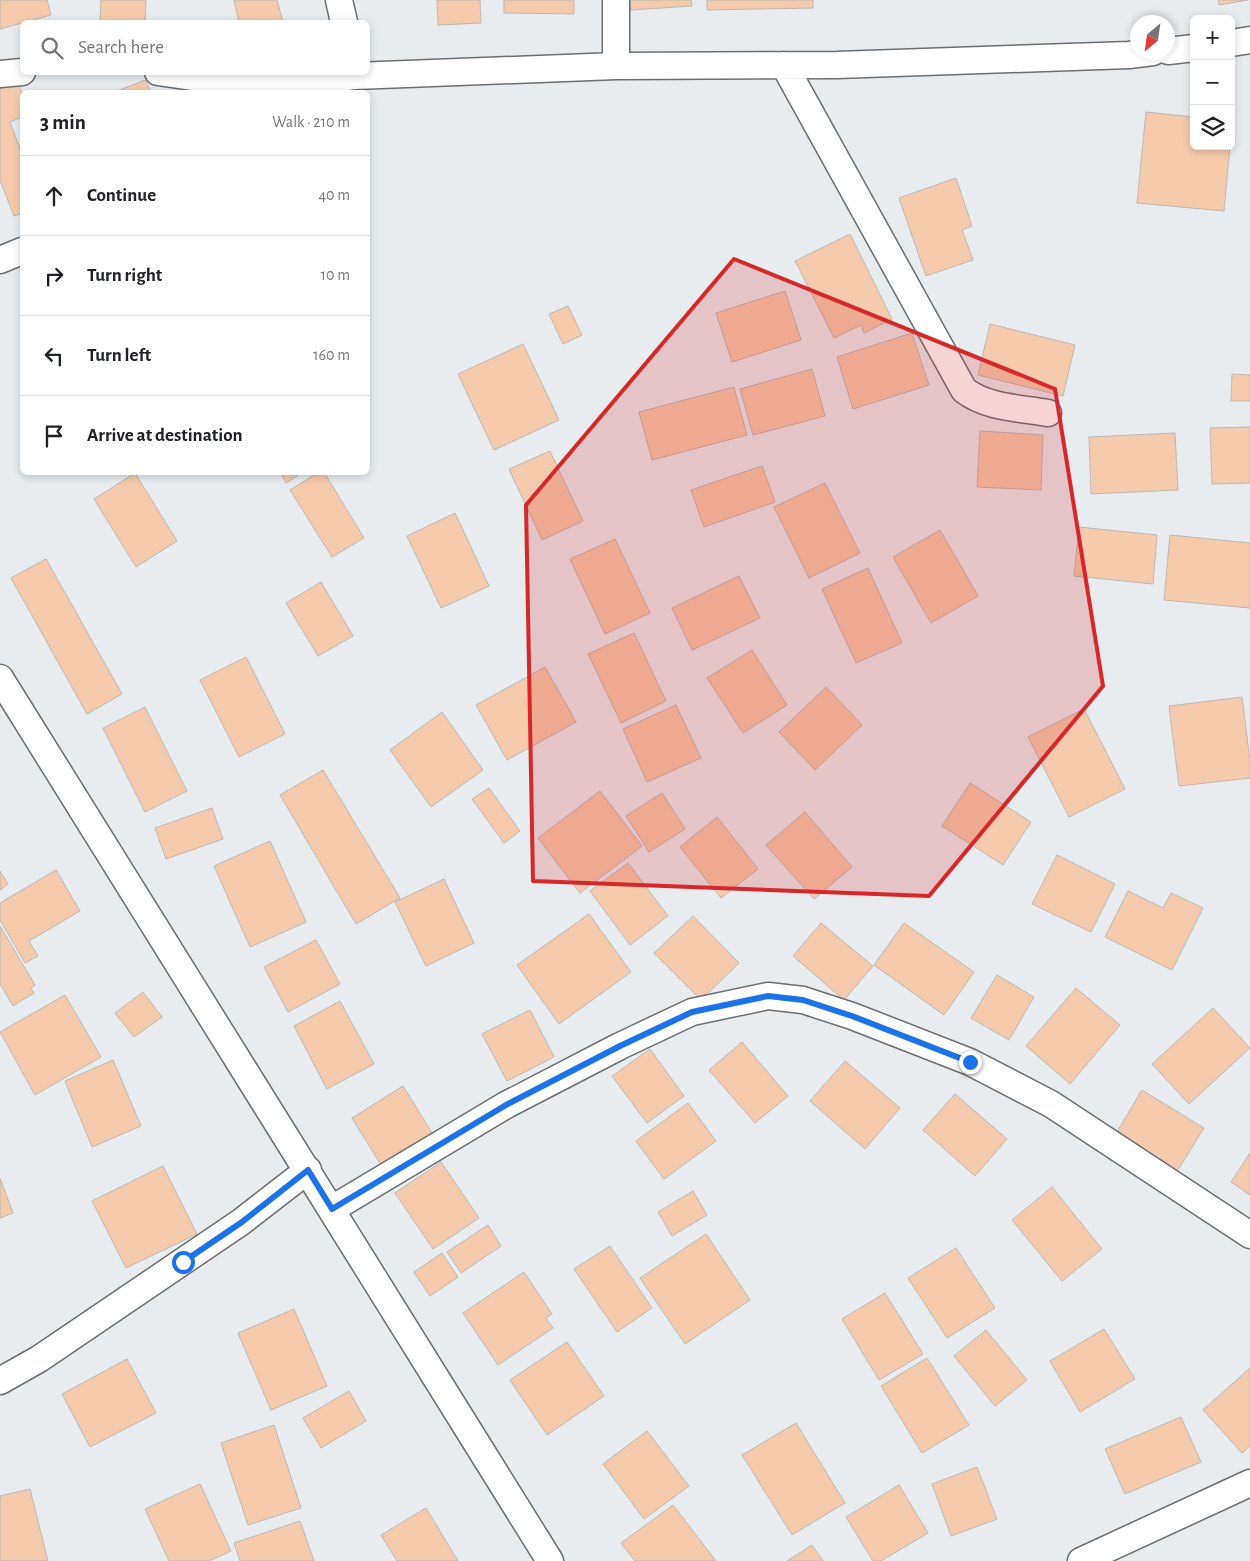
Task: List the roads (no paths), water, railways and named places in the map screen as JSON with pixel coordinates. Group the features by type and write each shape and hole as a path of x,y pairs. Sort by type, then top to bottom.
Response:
{"street":[{"path":"339,0 344,20"},
{"path":"616,0 616,66"},
{"path":"1235,42 1250,40"},
{"path":"1175,50 1190,48"},
{"path":"370,74 616,66 837,65 1130,55"},
{"path":"784,65 964,390 978,399 991,403 1048,413"},
{"path":"0,74 20,72"},
{"path":"174,75 256,90 349,75"},
{"path":"0,260 20,252"},
{"path":"0,678 550,1561"},
{"path":"332,1209 506,1105 620,1046 692,1012 768,996 803,1000 852,1016 970,1062 1051,1104 1250,1235"},
{"path":"0,1381 39,1359 242,1222 308,1170"},
{"path":"1081,1561 1250,1483"}]}
